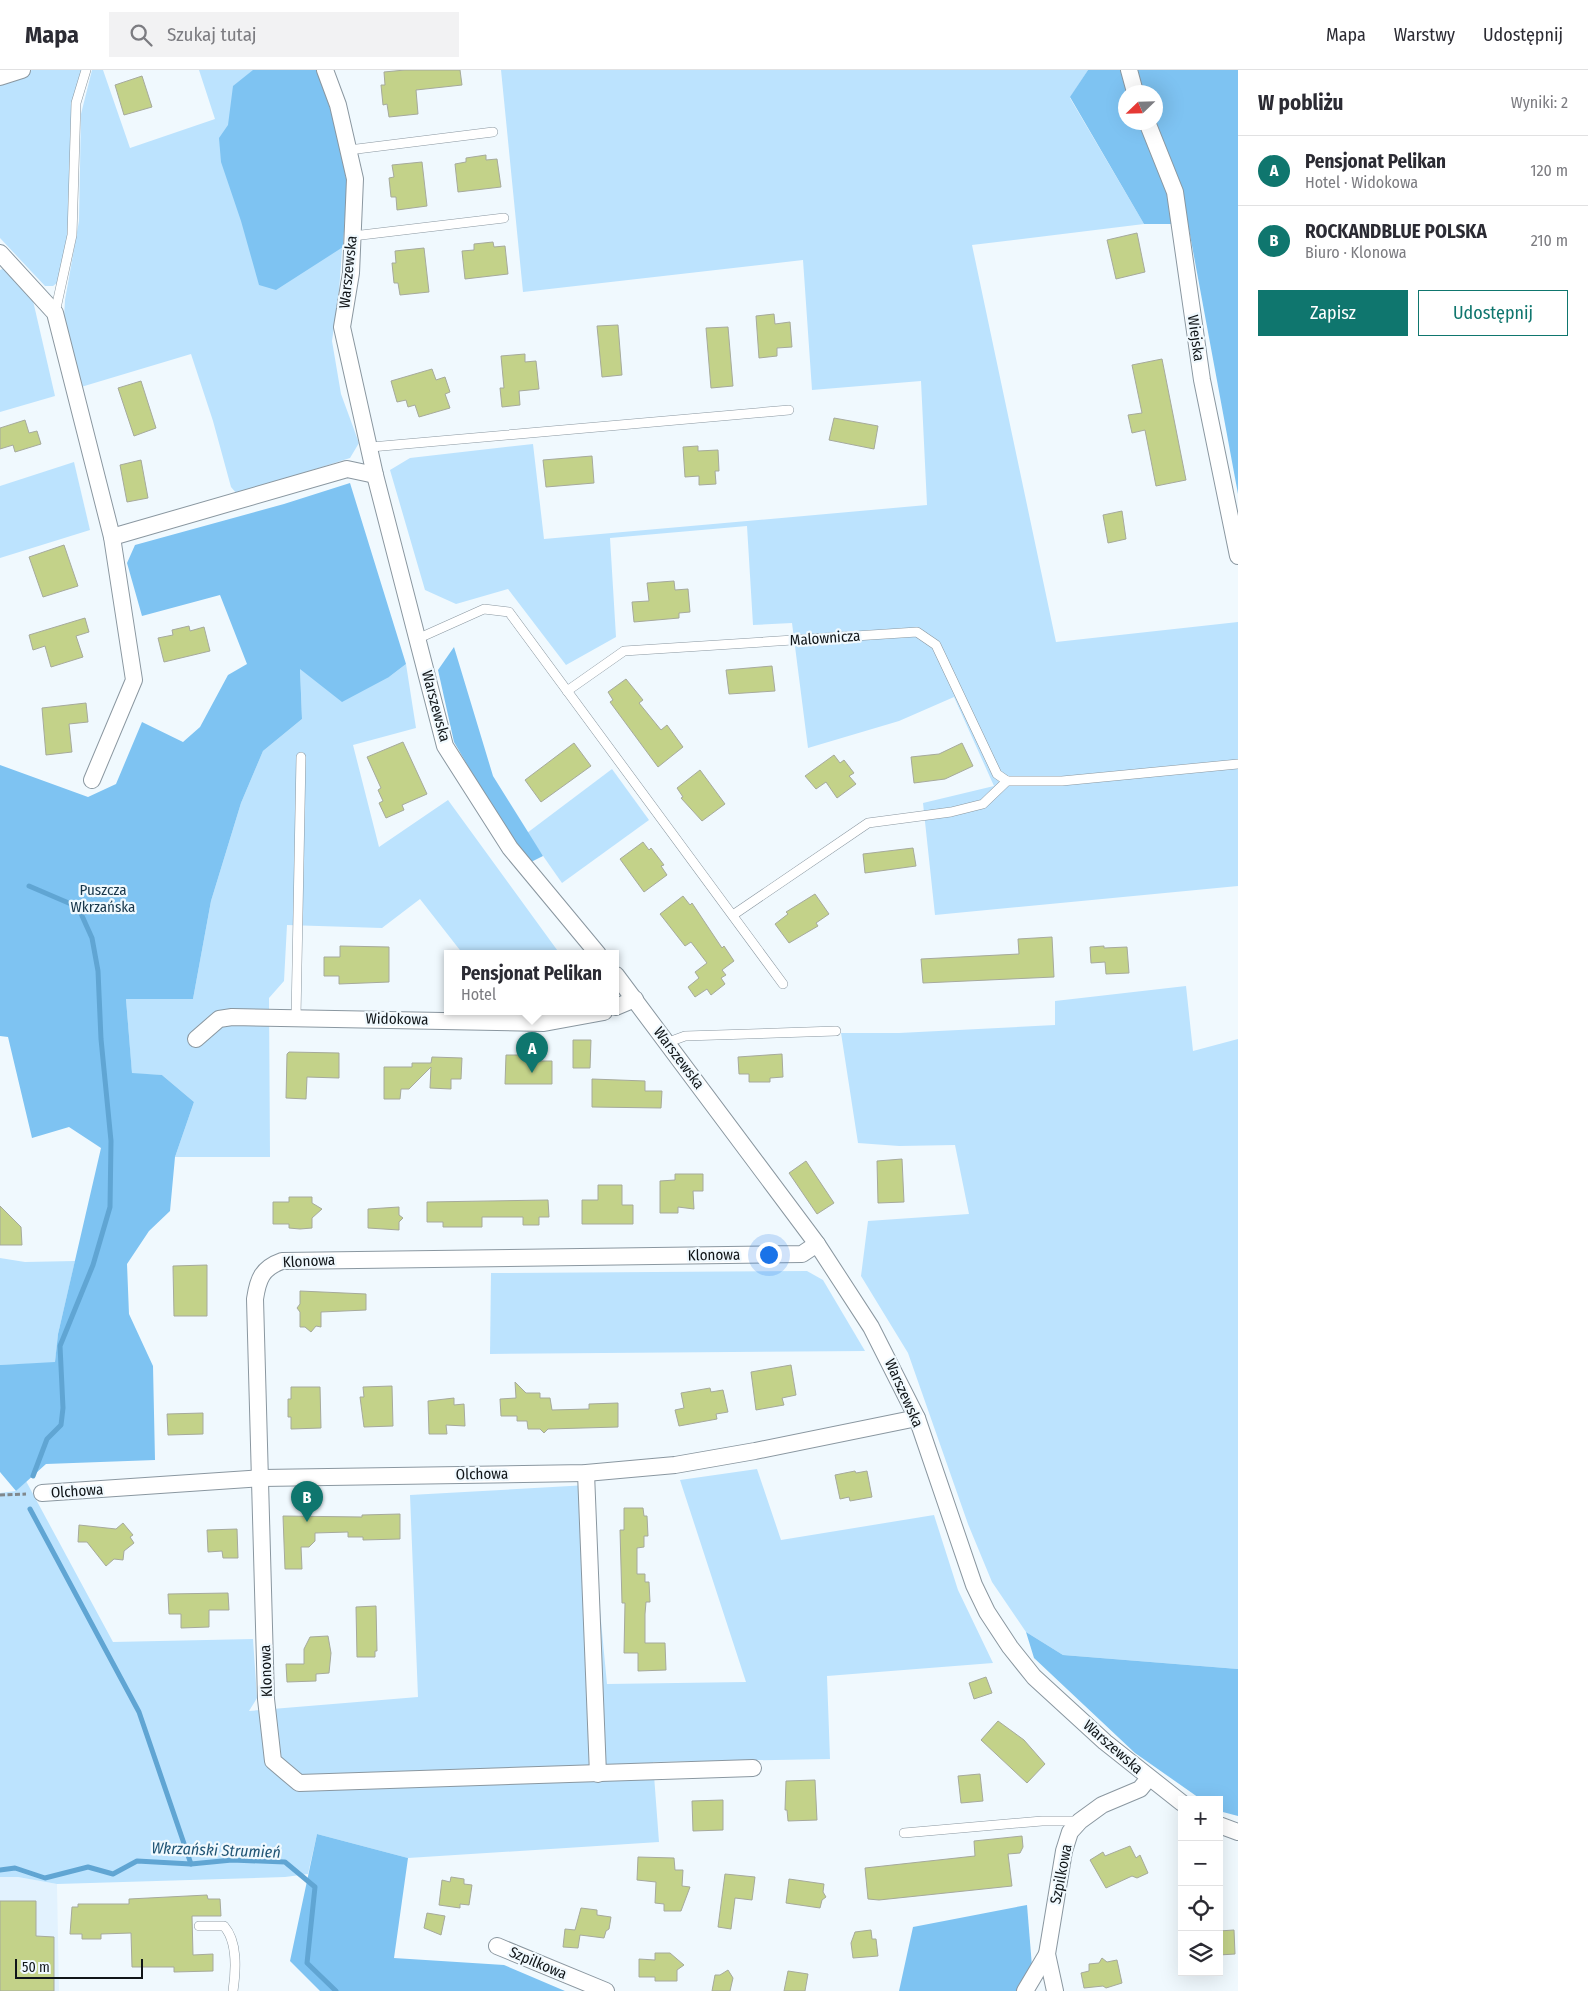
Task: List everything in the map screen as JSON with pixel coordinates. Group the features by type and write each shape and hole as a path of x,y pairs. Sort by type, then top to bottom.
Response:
{"street":[{"path":"0,77 22,70"},
{"name":"Warszewska","path":"325,70 338,105 355,179 351,273 342,327 371,447 375,475 445,746 510,848 595,950"},
{"path":"1129,70 1133,85"},
{"name":"Wiejska","path":"1150,130 1175,192 1202,380 1238,556"},
{"path":"0,253 55,313 112,537 134,680 92,780"},
{"path":"112,537 348,469 375,475"},
{"name":"Warszewska","path":"619,979 817,1244 872,1326 917,1418 974,1584 987,1612 1034,1677 1105,1742 1178,1801"},
{"path":"619,1006 635,998"},
{"name":"Widokowa","path":"196,1039 219,1019 296,1017 544,1023 588,1015"},
{"name":"Klonowa","path":"598,1774 299,1783 273,1761 266,1699 262,1478 255,1299 257,1283 263,1272 272,1264 282,1261 802,1254 817,1244"},
{"name":"Olchowa","path":"42,1493 262,1478 586,1473 675,1465 755,1451 917,1418"},
{"path":"586,1473 598,1774 753,1768"},
{"name":"Szpilkowa","path":"1025,1991 1047,1954 1064,1851 1070,1832 1080,1821 1102,1805 1140,1789 1149,1778"},
{"path":"1223,1827 1238,1832"},
{"name":"Szpilkowa","path":"497,1946 606,1991"},
{"name":"Szpilkowa","path":"1047,1954 1055,1991"}],"lane":[{"path":"55,313 72,235 76,103 86,70"},
{"path":"349,150 493,132"},
{"path":"353,236 504,218"},
{"path":"371,447 789,410"},
{"path":"418,639 484,609 509,612 782,984"},
{"name":"Malownicza","path":"567,691 624,651 918,632 936,645 996,774 1006,781"},
{"path":"296,1017 301,757"},
{"path":"733,916 868,823 951,812 983,804 1006,781 1062,781 1238,764"},
{"path":"666,1043 685,1036 836,1031"},
{"path":"904,1833 1042,1821 1080,1821"},
{"path":"199,1926 224,1926 231,1934 234,1944 233,1991"}],"path":[{"path":"0,1495 42,1493"}],"shaded area":[{"path":"32,70 84,70 71,137 69,231 57,283 53,286 45,286 0,238 0,80"},
{"path":"92,70 103,70 130,148 215,119 199,70 315,70 347,184 339,291 332,341 341,394 359,443 350,458 237,494 231,487 213,421 191,354 81,387 64,318 65,300 79,221 81,114"},
{"path":"501,70 1088,70 1070,98 1144,224 972,245 1056,642 1238,622 1238,886 935,915 923,803 994,786 954,697 899,721 808,748 792,623 753,625 747,526 610,538 616,637 566,665 508,589 456,604 425,590 390,470 410,458 533,444 544,539 927,505 921,381 812,390 803,260 523,292"},
{"path":"10,266 31,292 55,396 0,412 0,270"},
{"path":"74,462 90,530 0,558 0,486"},
{"path":"406,664 416,728 353,745 379,847 448,800 557,950 460,950 420,899 382,928 287,925 284,981 269,998 270,1157 175,1157 194,1102 162,1075 132,1074 126,999 193,999 211,901 241,803 263,751 302,719 300,668 389,677"},
{"path":"612,769 649,820 562,883 527,833"},
{"path":"1186,986 1193,1051 1238,1039 1238,1669 1063,1655 1026,1632 992,1582 968,1524 908,1353 861,1276 868,1221 969,1214 955,1145 899,1146 858,1143 841,1033 899,1033 1055,1025 1055,1001"},
{"path":"0,1258 25,1262 75,1261 58,1334 55,1363 0,1365"},
{"path":"807,1271 823,1280 865,1351 490,1354 491,1273"},
{"path":"757,1469 781,1540 934,1515 958,1590 993,1663 827,1676 830,1759 653,1762 659,1842 408,1858 317,1834 308,1874 285,1877 57,1884 18,1877 0,1877 0,1493 16,1491 26,1481 113,1642 253,1639 257,1698 249,1711 418,1697 410,1495 588,1485 607,1684 746,1682 680,1480"},
{"path":"0,1877 18,1877 57,1884 59,1991 0,1991"}],"green space":[{"path":"253,70 317,70 338,132 347,184 343,247 276,290 259,285 241,221 221,162 219,138 228,125 233,86"},
{"path":"1088,70 1238,70 1238,494 1188,224 1144,224 1070,97"},
{"name":"Puszcza Wkrzańska","path":"350,483 406,664 389,677 342,702 300,669 302,719 263,751 241,803 211,901 193,999 126,999 132,1073 162,1075 194,1102 175,1157 170,1211 149,1231 127,1264 129,1314 153,1366 155,1460 46,1464 16,1491 0,1472 0,1365 55,1362 58,1334 101,1148 69,1127 32,1138 8,1037 0,1036 0,765 88,797 116,784 142,722 183,742 200,727 228,675 247,664 220,595 142,616 127,563 135,545 284,504"},
{"path":"454,647 493,776 543,856 531,862 498,818 454,742 438,670"},
{"path":"1026,1632 1063,1655 1238,1669 1238,1816 1223,1812 1223,1796 1196,1796 1135,1753 1034,1658"},
{"path":"317,1834 408,1858 394,1958 504,1965 565,1991 320,1991 290,1961"},
{"path":"1027,1905 1034,1991 899,1991 913,1927"}],"building":[{"path":"460,70 462,85 416,90 418,114 389,117 387,104 383,105 381,85 385,85 384,72"},
{"path":"142,76 152,107 124,115 115,85"},
{"path":"486,155 486,160 497,159 501,187 458,192 455,164 466,162 466,158"},
{"path":"422,162 427,206 397,210 396,197 391,197 389,178 394,177 392,165"},
{"path":"1137,233 1145,272 1116,279 1107,240"},
{"path":"493,242 494,247 505,246 508,274 465,279 462,251 474,250 474,244"},
{"path":"424,248 429,292 400,295 398,283 394,283 392,263 396,263 395,251"},
{"path":"774,314 775,324 790,322 792,347 777,348 777,356 759,358 756,316"},
{"path":"618,325 622,375 602,377 597,326"},
{"path":"728,327 733,386 711,388 706,328"},
{"path":"525,354 525,362 536,361 539,389 519,391 520,405 502,407 500,388 504,388 501,356"},
{"path":"1162,359 1186,480 1156,486 1145,430 1132,433 1128,415 1142,413 1132,365"},
{"path":"432,369 436,380 445,377 450,392 445,394 450,408 419,417 415,405 408,407 406,400 397,402 391,381"},
{"path":"141,381 156,428 134,436 118,388"},
{"path":"834,418 878,426 874,449 829,440"},
{"path":"25,420 29,433 37,431 41,444 15,452 13,445 0,449 0,428"},
{"path":"698,446 698,451 718,450 719,471 715,471 716,484 699,485 699,476 685,477 683,447"},
{"path":"592,456 594,483 546,487 543,460"},
{"path":"141,460 148,498 127,502 120,465"},
{"path":"1122,511 1126,539 1108,543 1103,515"},
{"path":"64,545 78,586 43,597 29,557"},
{"path":"674,581 675,590 688,589 690,612 679,613 679,618 634,622 632,602 649,601 647,583"},
{"path":"85,618 89,632 76,636 83,657 51,667 45,646 33,650 29,635"},
{"path":"189,626 190,631 204,627 210,651 164,662 158,638 173,635 172,630"},
{"path":"772,666 775,691 729,694 726,670"},
{"path":"626,679 643,700 639,703 661,730 667,725 683,747 658,767 610,702 613,700 608,692"},
{"path":"86,703 88,722 69,724 72,752 46,755 42,708"},
{"path":"403,742 427,794 402,805 404,810 386,818 379,803 383,801 378,790 381,788 367,757"},
{"path":"574,743 591,766 541,802 525,780"},
{"path":"962,743 973,766 945,779 914,783 911,757 939,754"},
{"path":"834,755 840,763 844,760 854,773 849,776 856,784 837,798 826,782 816,789 805,776"},
{"path":"700,770 725,804 702,821 681,798 683,797 677,788"},
{"path":"643,842 649,850 651,848 664,865 661,866 667,875 644,892 620,859"},
{"path":"913,848 916,866 865,873 863,854"},
{"path":"815,894 829,914 816,923 818,926 789,943 775,924 788,914 786,912"},
{"path":"683,896 690,905 692,903 722,948 724,946 734,961 722,970 726,975 721,978 725,984 711,995 707,989 695,997 688,987 699,978 695,972 707,963 691,942 685,946 660,914"},
{"path":"1052,937 1054,977 923,983 921,959 1019,954 1018,939"},
{"path":"340,946 389,947 389,982 339,984 339,976 324,976 324,957 340,957"},
{"path":"1104,946 1104,948 1127,947 1129,973 1106,974 1105,962 1091,963 1090,947"},
{"path":"573,1040 591,1040 590,1068 573,1068"},
{"path":"289,1052 339,1053 339,1078 307,1077 306,1099 286,1098 287,1054"},
{"path":"782,1054 783,1077 770,1078 770,1082 749,1082 749,1074 739,1074 738,1057"},
{"path":"506,1055 524,1055 524,1061 552,1061 552,1084 505,1084"},
{"path":"432,1057 462,1058 461,1079 451,1079 451,1089 430,1088 431,1067 409,1089 401,1089 400,1099 384,1099 384,1067 412,1067 412,1063 431,1063"},
{"path":"592,1079 645,1081 645,1091 662,1091 661,1108 592,1107"},
{"path":"902,1159 904,1202 878,1203 877,1161"},
{"path":"806,1161 834,1203 817,1214 789,1173"},
{"path":"675,1174 703,1174 703,1191 693,1191 694,1209 678,1207 678,1213 660,1213 660,1181 675,1180"},
{"path":"598,1185 622,1185 622,1205 633,1205 633,1224 582,1224 582,1200 598,1200"},
{"path":"289,1197 312,1197 312,1203 322,1209 312,1218 312,1228 289,1228 289,1224 273,1224 273,1202 289,1202"},
{"path":"548,1200 549,1217 539,1217 539,1225 523,1225 523,1217 482,1217 482,1227 443,1227 443,1222 427,1222 427,1202"},
{"path":"0,1206 21,1227 22,1245 0,1245"},
{"path":"399,1207 399,1215 403,1218 399,1222 399,1230 368,1228 368,1209"},
{"path":"207,1265 207,1316 174,1316 173,1266"},
{"path":"300,1291 366,1294 366,1310 321,1312 321,1327 316,1326 311,1332 305,1327 300,1327 300,1312 297,1308 300,1304"},
{"path":"791,1365 796,1395 782,1398 784,1405 756,1410 751,1372"},
{"path":"515,1382 526,1393 540,1393 540,1398 550,1398 552,1410 589,1409 589,1404 618,1403 618,1427 548,1429 544,1433 540,1429 528,1429 527,1421 517,1421 517,1416 501,1416 500,1399 516,1398"},
{"path":"392,1386 393,1426 364,1427 360,1397 364,1397 363,1387"},
{"path":"291,1387 320,1387 321,1428 291,1429 291,1417 288,1417 288,1399 291,1399"},
{"path":"710,1388 711,1392 723,1390 728,1412 716,1414 717,1419 679,1426 675,1410 684,1408 681,1393"},
{"path":"454,1398 454,1405 464,1404 465,1426 446,1425 447,1434 429,1434 428,1401"},
{"path":"203,1413 203,1434 168,1435 167,1414"},
{"path":"855,1471 856,1473 867,1471 872,1497 850,1501 849,1497 840,1499 835,1475"},
{"path":"624,1508 643,1508 644,1516 647,1516 648,1536 644,1536 644,1547 637,1548 637,1574 645,1574 645,1582 649,1582 650,1602 646,1602 645,1643 665,1643 666,1670 638,1671 638,1653 624,1653 625,1603 622,1603 620,1530 624,1530"},
{"path":"400,1514 400,1539 363,1540 363,1537 348,1537 348,1532 315,1533 315,1541 309,1547 301,1547 302,1569 285,1569 283,1516 362,1517 362,1515"},
{"path":"123,1523 133,1535 130,1537 134,1543 124,1551 123,1560 114,1559 106,1566 87,1542 78,1542 79,1525 116,1529"},
{"path":"237,1529 238,1558 223,1558 222,1551 208,1552 207,1530"},
{"path":"228,1593 229,1610 209,1610 209,1627 181,1628 181,1614 169,1614 168,1594"},
{"path":"376,1606 377,1651 375,1651 375,1657 357,1657 356,1607"},
{"path":"328,1636 331,1653 329,1673 316,1674 316,1681 287,1682 286,1664 304,1664 304,1649 310,1637"},
{"path":"986,1677 992,1693 974,1699 969,1683"},
{"path":"998,1721 1024,1740 1045,1764 1027,1783 981,1740"},
{"path":"980,1774 983,1801 961,1803 958,1776"},
{"path":"815,1780 817,1820 788,1821 787,1810 785,1810 786,1781"},
{"path":"723,1800 723,1830 693,1831 692,1801"},
{"path":"1022,1836 1023,1847 1020,1853 1008,1854 1012,1886 879,1900 868,1899 865,1868 975,1856 974,1841"},
{"path":"1130,1846 1136,1858 1140,1855 1148,1873 1137,1878 1132,1876 1106,1888 1090,1860 1103,1852 1105,1856"},
{"path":"638,1857 674,1858 675,1870 683,1870 682,1886 690,1887 681,1911 664,1911 664,1904 655,1903 656,1882 637,1880"},
{"path":"725,1874 755,1877 752,1900 735,1898 731,1929 718,1927"},
{"path":"451,1877 464,1879 464,1884 472,1885 469,1905 460,1904 460,1908 439,1905 442,1880 450,1882"},
{"path":"789,1879 824,1884 823,1892 826,1897 822,1900 820,1908 786,1903"},
{"path":"207,1895 208,1899 220,1899 221,1916 192,1916 193,1955 213,1954 213,1971 174,1972 174,1967 132,1967 131,1933 101,1934 101,1939 82,1939 82,1934 70,1934 72,1907 78,1907 78,1904 129,1904 129,1899"},
{"path":"0,1901 36,1901 36,1936 54,1937 54,1991 0,1991"},
{"path":"581,1908 597,1910 597,1915 611,1917 609,1929 606,1931 604,1938 580,1935 578,1948 563,1947 565,1929 575,1930"},
{"path":"427,1913 445,1916 441,1935 424,1928"},
{"path":"871,1930 872,1939 876,1939 878,1956 853,1958 851,1943 855,1932"},
{"path":"1234,1930 1235,1954 1223,1955 1223,1931"},
{"path":"655,1953 670,1953 684,1965 677,1970 677,1981 655,1981 655,1977 639,1977 639,1959 655,1960"},
{"path":"1102,1958 1107,1962 1117,1960 1122,1983 1106,1988 1103,1986 1084,1988 1081,1973 1089,1971 1089,1964 1099,1963"},
{"path":"728,1970 733,1978 730,1991 712,1991 715,1975 720,1975"},
{"path":"788,1971 808,1974 805,1991 784,1991"}],"waterway":[{"path":"29,886 78,907 92,938 98,971 101,1039 111,1141 110,1207 93,1265 60,1346 63,1408 61,1425 47,1439 33,1476"},
{"path":"30,1509 139,1712 191,1864"},
{"name":"Wkrzański Strumień","path":"0,1870 15,1868 45,1878 88,1867 113,1874 137,1861 191,1864 232,1860 285,1862 315,1887 307,1963 336,1991"}],"place":[{"name":"Pensjonat Pelikan","path":"532,1073"},
{"name":"ROCKANDBLUE POLSKA","path":"307,1522"}]}
